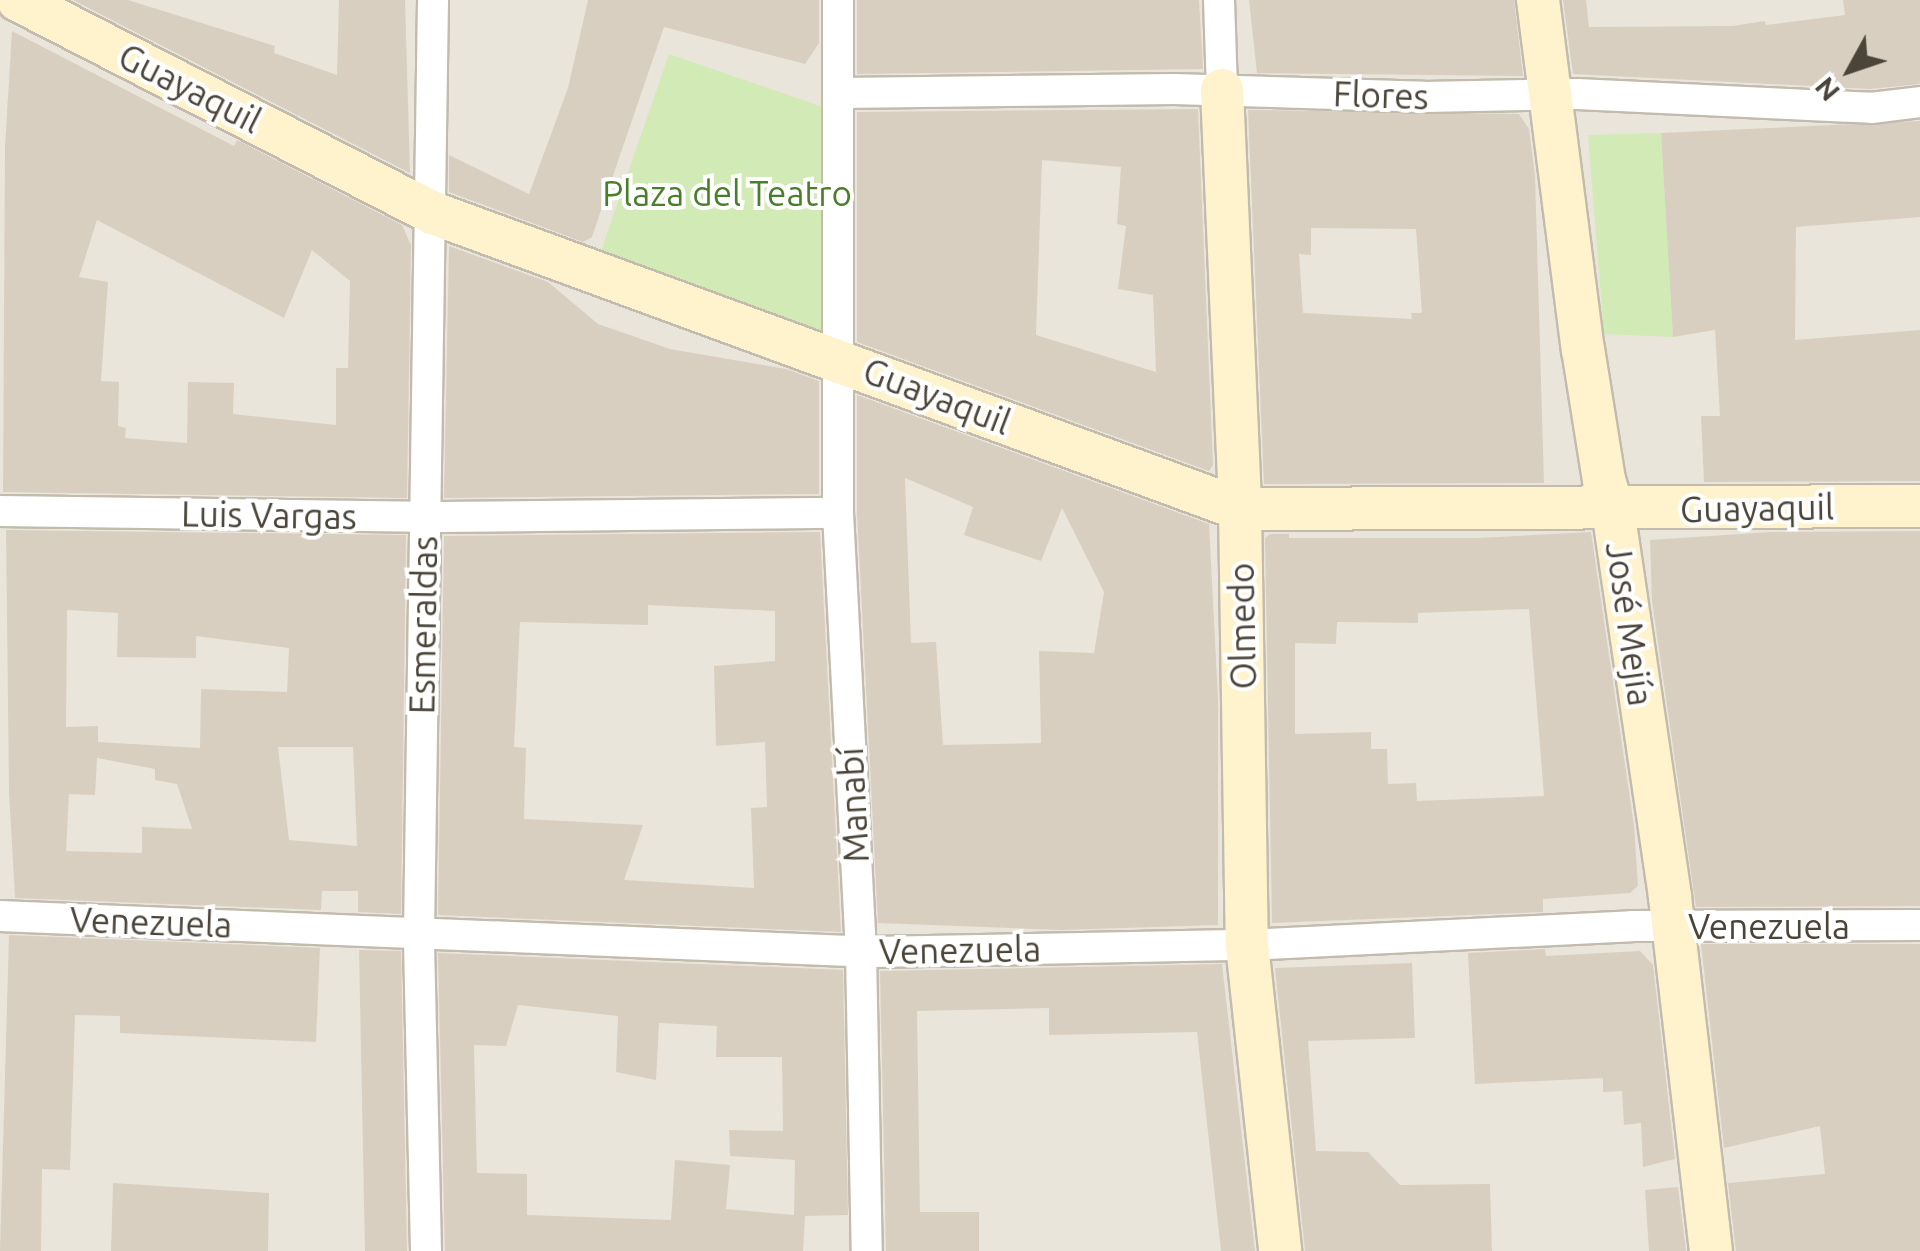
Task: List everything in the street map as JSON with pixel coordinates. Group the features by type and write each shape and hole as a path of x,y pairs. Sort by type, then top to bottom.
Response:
{"street":[{"name":"Guayaquil","path":"18,0 433,213 1240,508 1614,510 1920,506"},
{"name":"Esmeraldas","path":"426,1251 419,933 424,517 433,213 432,0"},
{"path":"838,0 840,93"},
{"name":"Olmedo","path":"1219,0 1240,508 1247,945 1280,1251"},
{"name":"José Mejía","path":"1538,0 1582,349 1604,480 1614,510 1673,927 1711,1251"},
{"name":"Flores","path":"840,93 1222,90 1424,96 1550,94 1872,108 1920,102"},
{"name":"Manabí","path":"840,93 838,513 861,952 867,1251"},
{"name":"Luis Vargas","path":"0,511 424,517 838,513"},
{"name":"Venezuela","path":"0,916 861,952 1247,945 1673,927 1920,925"}],"shaded area":[{"path":"0,0 1920,0 1920,1251 0,1251"}],"green space":[{"name":"Plaza del Teatro","path":"669,54 823,107 829,334 600,254"},
{"path":"1661,133 1673,337 1604,334 1588,135"}],"building":[{"path":"73,0 128,0 275,46 274,53 337,75 339,0 405,0 410,173"},
{"path":"588,0 819,0 819,43 805,64 664,27 592,237 583,242 449,192 449,155 529,194 568,88"},
{"path":"857,0 1199,0 1203,69 857,74"},
{"path":"1249,0 1514,0 1523,76 1257,73"},
{"path":"1563,0 1586,0 1589,27 1732,26 1765,21 1766,25 1845,15 1843,0 1920,0 1920,84 1870,89 1573,74"},
{"path":"12,31 234,146 237,140 402,225 411,245 407,498 3,492 5,146","holes":["97,220 284,318 312,250 350,281 348,368 336,368 336,425 233,414 234,383 188,382 187,443 125,438 126,428 118,426 119,382 101,381 108,282 79,277"]},
{"path":"1198,109 1213,465 1209,471 857,342 857,112","holes":["1042,160 1121,167 1117,224 1126,226 1118,289 1153,295 1156,372 1036,335"]},
{"path":"1248,110 1519,114 1529,129 1535,176 1544,483 1264,484","holes":["1311,228 1416,229 1422,313 1411,313 1412,319 1303,313 1299,254 1311,255"]},
{"path":"1920,121 1920,217 1796,227 1795,340 1920,330 1920,481 1704,482 1701,416 1720,416 1715,330 1673,337 1661,133"},
{"path":"449,246 548,282 598,324 670,349 786,369 819,381 819,494 444,498"},
{"path":"857,395 1209,524 1218,699 1218,925 1061,930 878,923 857,512","holes":["905,478 973,507 964,535 1041,561 1062,508 1104,592 1094,653 1039,651 1041,743 943,745 936,642 911,643"]},
{"path":"6,530 406,535 401,914 358,912 358,891 322,891 321,910 15,898 9,792","holes":["67,610 118,613 117,657 196,658 196,636 289,648 287,692 201,689 200,748 98,742 98,726 66,727","278,747 353,747 357,846 289,840","97,758 155,769 155,780 177,784 192,829 142,827 142,853 66,851 69,794 95,795"]},
{"path":"1920,531 1920,906 1696,907 1652,601 1650,540 1771,532"},
{"path":"820,532 841,932 438,915 444,536","holes":["648,605 775,611 775,661 714,666 716,746 765,742 767,807 751,808 754,888 624,880 643,825 524,819 526,748 514,747 520,622 648,625"]},
{"path":"1591,532 1634,826 1638,886 1630,893 1543,899 1543,912 1272,923 1265,538 1270,534 1289,534 1289,538 1478,538","holes":["1529,609 1544,796 1417,801 1416,783 1388,784 1387,749 1371,749 1371,732 1295,734 1295,643 1336,644 1337,622 1418,623 1418,613"]},
{"path":"9,935 320,948 316,1042 120,1033 120,1016 75,1015 70,1170 42,1169 41,1251 0,1251"},
{"path":"1701,944 1920,944 1920,1251 1736,1251 1728,1183 1825,1174 1820,1126 1724,1148"},
{"path":"1545,949 1546,956 1640,951 1653,965 1675,1159 1643,1167 1641,1123 1624,1125 1622,1091 1603,1092 1603,1078 1475,1084 1468,953"},
{"path":"359,950 401,951 407,1251 365,1251"},
{"path":"438,953 843,970 848,1215 805,1216 803,1251 445,1251","holes":["518,1005 618,1016 616,1072 656,1080 659,1023 717,1026 716,1057 782,1057 783,1131 729,1130 730,1156 795,1160 794,1215 726,1209 730,1165 675,1160 671,1220 527,1215 527,1174 477,1173 474,1045 506,1046"]},
{"path":"1412,963 1415,1038 1308,1041 1316,1151 1368,1152 1400,1185 1490,1184 1492,1251 1305,1251 1275,968"},
{"path":"1222,964 1255,1251 1221,1251 1197,1032 1049,1035 1049,1008 917,1011 920,1212 979,1212 979,1251 886,1251 880,971"},
{"path":"113,1183 269,1193 268,1251 111,1251"},
{"path":"1678,1187 1686,1251 1649,1251 1645,1190"}]}
